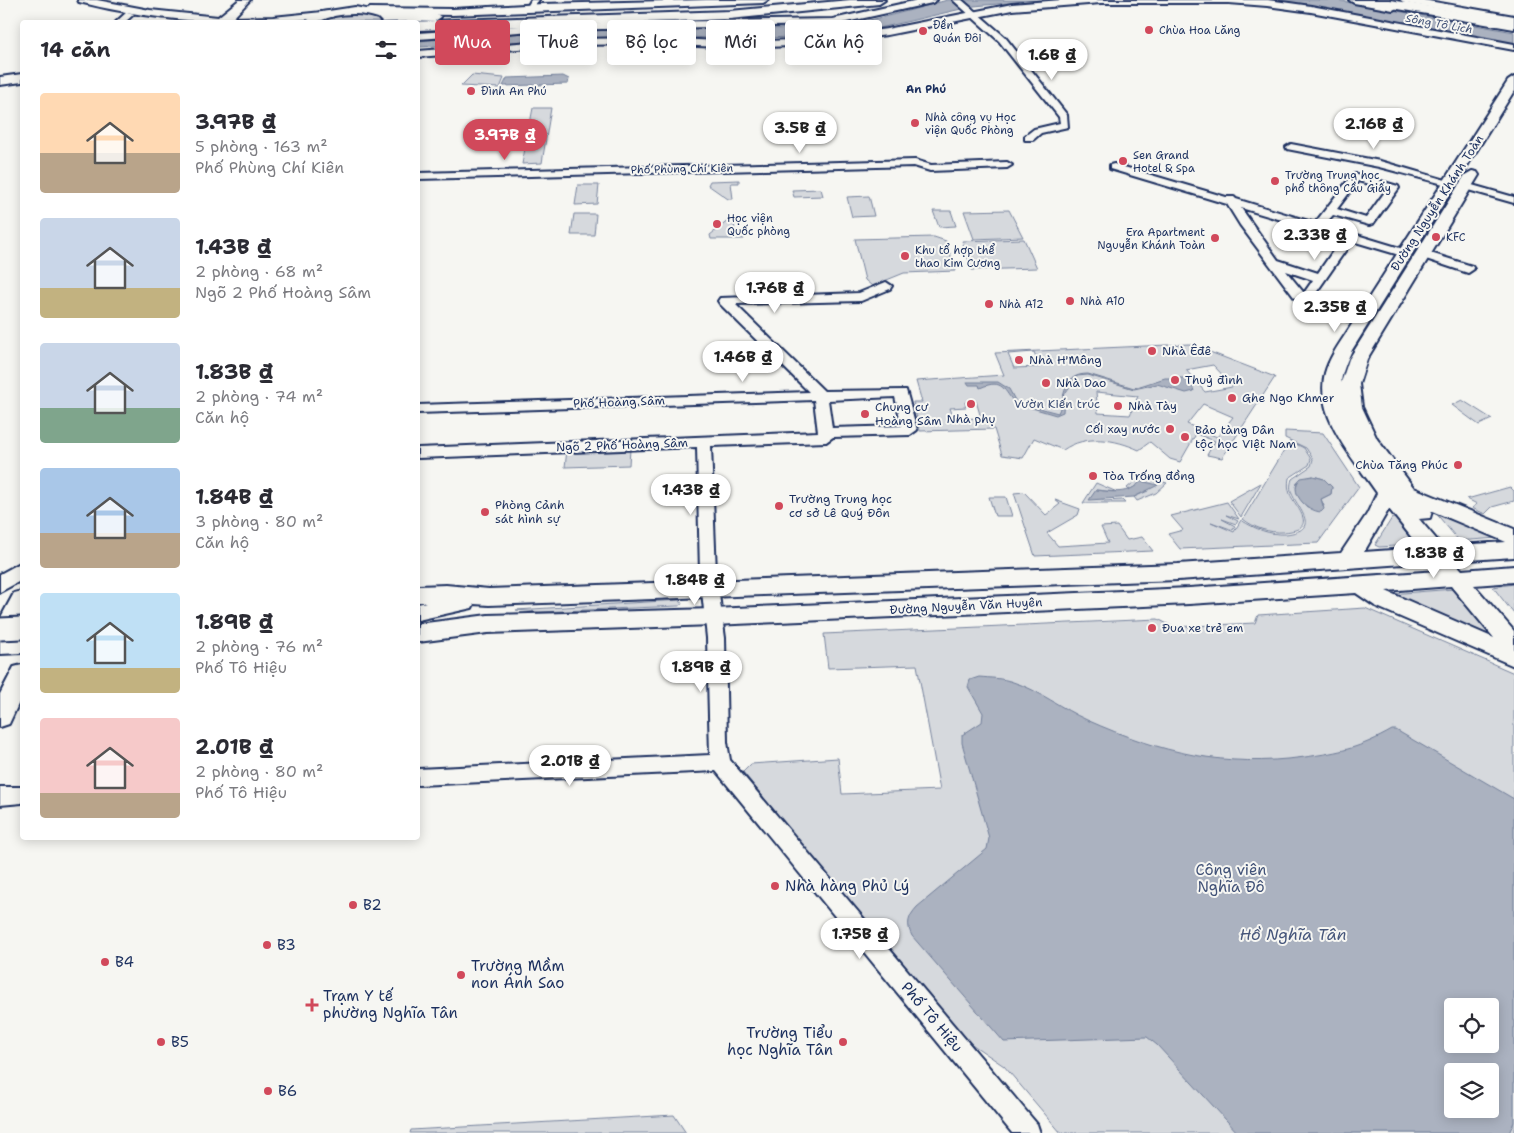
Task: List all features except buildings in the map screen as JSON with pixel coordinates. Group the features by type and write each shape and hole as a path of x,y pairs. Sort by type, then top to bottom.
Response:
{"highway":[{"path":"714,13 786,0"},
{"path":"714,13 851,0"},
{"path":"420,25 472,20 798,10 879,0"},
{"path":"1369,0 1513,21"},
{"path":"1387,0 1483,18"},
{"path":"316,20 332,14 370,11 387,20 521,12 595,16"},
{"path":"714,13 871,14"},
{"path":"420,30 595,16"}],"main road":[{"path":"123,15 143,0"},
{"path":"224,20 245,0"},
{"path":"370,11 453,12 533,4 763,0"},
{"path":"420,36 547,26 822,22 871,14 932,0"},
{"path":"420,54 570,42 654,40 742,45 814,42 887,32 972,11 1101,0 1229,0 1311,9 1511,47"},
{"path":"1354,0 1513,21"},
{"path":"1405,0 1513,21"},
{"path":"78,1 123,15 172,20"},
{"path":"276,20 332,14"},
{"path":"123,15 194,20"},
{"name":"Đường Nguyễn Khánh Toàn","path":"1396,492 1358,421 1350,398 1350,382 1358,359 1424,255 1458,184 1514,80"},
{"name":"Đường Nguyễn Khánh Toàn","path":"1478,165 1458,184 1406,253 1362,321 1336,364 1332,380 1333,400 1344,431 1466,577 1514,626"},
{"path":"1347,561 1376,516 1396,492 1514,537"},
{"name":"Đường Nguyễn Văn Huyên","path":"420,594 446,593 489,597 1178,572 1514,549"},
{"path":"0,584 20,571"},
{"path":"1178,572 1189,596"},
{"name":"Đường Nguyễn Văn Huyên","path":"420,633 488,624 713,617 1189,596 1514,574"},
{"path":"1047,577 1055,602"},
{"name":"Đường Nguyễn Khánh Toàn","path":"1466,577 1514,647"},
{"path":"1360,585 1383,600 1514,657"},
{"path":"420,613 489,597"},
{"path":"0,629 17,610"},
{"path":"0,640 17,610"},
{"path":"420,613 488,624"},
{"path":"0,645 20,644"},
{"path":"11,702 20,679"}],"street":[{"path":"958,0 1007,43 1064,117 1066,125 1038,131 1029,138"},
{"path":"1291,147 1380,164 1511,199 1514,186"},
{"name":"Phố Phùng Chí Kiên","path":"420,176 915,163 930,168 1006,166"},
{"path":"1114,167 1230,199 1406,253"},
{"path":"1318,226 1328,210 1356,177 1394,188 1368,222 1328,210"},
{"path":"1230,199 1239,215 1304,302 1362,321"},
{"path":"1304,302 1349,236"},
{"path":"1424,255 1468,269"},
{"path":"1275,263 1320,278"},
{"path":"825,435 820,395 724,302 861,297 886,286"},
{"name":"Phố Hoàng Sâm","path":"420,409 901,392 910,430 825,435"},
{"name":"Ngõ 2 Phố Hoàng Sâm","path":"420,453 704,442 825,435"},
{"path":"420,777 721,763 718,742 716,638 709,590 704,442"},
{"name":"Phố Tô Hiệu","path":"721,763 1028,1133"},
{"path":"0,796 20,795"}],"green space":[{"path":"357,14 375,17 379,20 324,20 334,16"},
{"path":"472,75 504,78 500,88 461,86"},
{"path":"533,108 551,108 542,163 522,164"},
{"path":"739,180 739,183 731,183 733,199 728,199 708,185 710,181"},
{"path":"578,185 599,185 597,204 575,205"},
{"path":"821,189 823,196 794,197 792,190"},
{"path":"869,196 874,216 852,217 847,197"},
{"path":"1009,210 1023,237 974,239 964,211"},
{"path":"933,211 951,211 956,226 939,227"},
{"path":"574,214 596,214 594,235 571,235"},
{"path":"729,220 734,220 735,236 744,236 744,239 711,239 710,235"},
{"name":"Khu tổ hợp thể thao Kim Cương","path":"934,237 946,241 956,271 904,273 872,286 865,280 855,239"},
{"path":"1024,239 1037,268 972,270 962,241"},
{"name":"Vườn Kiến trúc","path":"1189,344 1275,377 1222,458 1207,455 1215,441 1196,434 1180,462 1170,459 1150,442 1139,450 1120,443 1091,440 1072,445 1063,450 1034,438 1023,458 1002,455 994,429 920,431 913,402 922,402 916,381 1004,375 995,353","holes":["1034,352 1040,367 1014,368 1008,354","1213,365 1233,386 1205,392 1186,370","1096,392 1138,396 1130,415 1098,413","976,401 981,418 954,419 950,408 966,407 965,402","1203,404 1233,417 1217,437 1187,424"]},
{"path":"1462,400 1492,419 1479,425 1452,405"},
{"path":"1285,431 1323,433 1359,487 1318,543 1180,549 1168,534 1183,530 1171,516 1227,502 1239,519 1226,515 1238,521 1236,524 1222,519 1235,526 1233,530 1211,522 1234,532 1241,520 1257,529 1274,534 1297,532 1303,528 1305,518 1292,494 1291,483 1292,479 1311,466 1313,459 1306,448 1285,438","holes":["1313,476 1324,479 1332,487 1331,494 1321,499 1324,506 1307,507 1297,492 1298,481"]},
{"path":"1290,441 1304,448 1311,459 1309,465 1289,478 1290,494 1303,517 1303,522 1301,527 1295,530 1273,532 1252,525 1243,519"},
{"path":"630,449 629,465 565,467 567,450"},
{"path":"1135,475 1167,483 1156,493 1137,501 1134,497 1148,491 1138,485 1129,490 1127,488 1133,483"},
{"path":"1096,483 1117,492 1096,490 1104,501 1122,500 1125,503 1083,503"},
{"path":"1261,483 1241,517 1229,501"},
{"path":"1510,487 1514,491 1514,501 1492,507 1485,514 1472,508 1477,504 1467,499"},
{"path":"1024,492 1046,515 1060,504 1055,500 1080,509 1078,515 1047,533 1058,546 1108,543 1101,527 1117,526 1127,540 1142,537 1153,551 1035,556 1014,493"},
{"path":"989,497 1006,497 1012,516 995,516"},
{"path":"1435,512 1497,538 1459,541"},
{"path":"1392,518 1396,519 1412,541 1412,545 1379,547 1375,545"},
{"path":"1514,584 1514,614 1493,587"},
{"path":"1454,589 1502,642 1391,594"},
{"path":"680,600 682,604 679,606 539,612 516,610"},
{"name":"Hồ Nghĩa Tân","path":"1365,608 1514,673 1514,1133 1061,1133 1004,1066 954,1032 743,772 751,764 838,758 842,794 940,790 917,665 828,668 824,634 1158,619 1173,627 1255,623 1258,615"},
{"path":"674,1115 686,1133 410,1133 411,1130"}],"water":[{"path":"947,0 1043,0 974,6 882,27 882,20 868,20"},
{"name":"Sông Tô Lịch","path":"1258,0 1336,0 1514,32 1514,44 1368,16"},
{"path":"696,28 706,28 706,38 696,37"},
{"path":"775,29 785,29 785,37 775,38"},
{"path":"597,30 607,30 607,37 597,38"},
{"path":"510,34 520,34 520,42 510,42"},
{"path":"435,40 435,46 420,47 420,41"},
{"path":"563,76 569,79 568,84 503,86 507,78"},
{"path":"1088,374 1134,388 1165,378 1183,378 1191,383 1194,391 1186,393 1157,384 1134,389 1088,375 1077,376"},
{"path":"1077,376 1064,395 1063,412 1056,415 1015,403 999,385 994,384 980,388 979,385 969,385 967,382 998,382 1009,389 1016,402 1058,413 1066,388 1069,382"},
{"path":"1313,476 1324,479 1332,487 1331,494 1321,499 1324,509 1321,512 1315,511 1304,504 1297,494 1297,483 1301,478"},
{"path":"1141,481 1158,485 1134,497 1089,500 1096,490 1126,491"},
{"name":"Hồ Nghĩa Tân","path":"979,677 996,678 1023,685 1078,716 1114,732 1167,749 1220,759 1276,760 1318,755 1350,748 1396,730 1514,799 1514,1122 1509,1133 1238,1133 1157,1045 1147,1037 1004,1042 912,936 909,928 910,917 917,907 987,849 989,838 962,743 962,735 982,722 983,713 968,687 970,680"}],"place":[{"name":"Chùa Hoa Lăng","path":"1149,30"},
{"name":"Đền Quán Đôi","path":"923,31"},
{"name":"Đình An Phú","path":"471,91"},
{"name":"Nhà công vụ Học viện Quốc Phòng","path":"915,123"},
{"name":"Sen Grand Hotel & Spa","path":"1123,161"},
{"name":"Trường Trung học phổ thông Cầu Giấy","path":"1275,181"},
{"name":"Học viện Quốc phòng","path":"717,224"},
{"name":"KFC","path":"1436,237"},
{"name":"Era Apartment Nguyễn Khánh Toàn","path":"1215,238"},
{"name":"Khu tổ hợp thể thao Kim Cương","path":"905,256"},
{"name":"Nhà A10","path":"1070,301"},
{"name":"Nhà A12","path":"989,304"},
{"name":"Nhà Êđê","path":"1152,351"},
{"name":"Nhà H'Mông","path":"1019,360"},
{"name":"Thuỷ đình","path":"1175,380"},
{"name":"Nhà Dao","path":"1046,383"},
{"name":"Ghe Ngo Khmer","path":"1232,398"},
{"name":"Nhà phụ","path":"971,404"},
{"name":"Nhà Tày","path":"1118,406"},
{"name":"Chung cư Hoàng Sâm","path":"865,414"},
{"name":"Cối xay nước","path":"1170,429"},
{"name":"Bảo tàng Dân tộc học Việt Nam","path":"1185,437"},
{"name":"Chùa Tăng Phúc","path":"1458,465"},
{"name":"Tòa Trống đồng","path":"1093,476"},
{"name":"Trường Trung học cơ sở Lê Quý Đôn","path":"779,506"},
{"name":"Phòng Cảnh sát hình sự","path":"485,512"},
{"name":"Đua xe trẻ em","path":"1152,628"},
{"name":"Nhà hàng Phủ Lý","path":"775,886"},
{"name":"B2","path":"353,905"},
{"name":"B3","path":"267,945"},
{"name":"B4","path":"105,962"},
{"name":"Trường Mầm non Ánh Sao","path":"461,975"},
{"name":"Trạm Y tế phường Nghĩa Tân","path":"312,1005"},
{"name":"B5","path":"161,1042"},
{"name":"Trường Tiểu học Nghĩa Tân","path":"843,1042"},
{"name":"B6","path":"268,1091"}],"district":[{"name":"An Phú","path":"926,89"}],"park label":[{"name":"Công viên Nghĩa Đô","path":"1231,878"}]}
